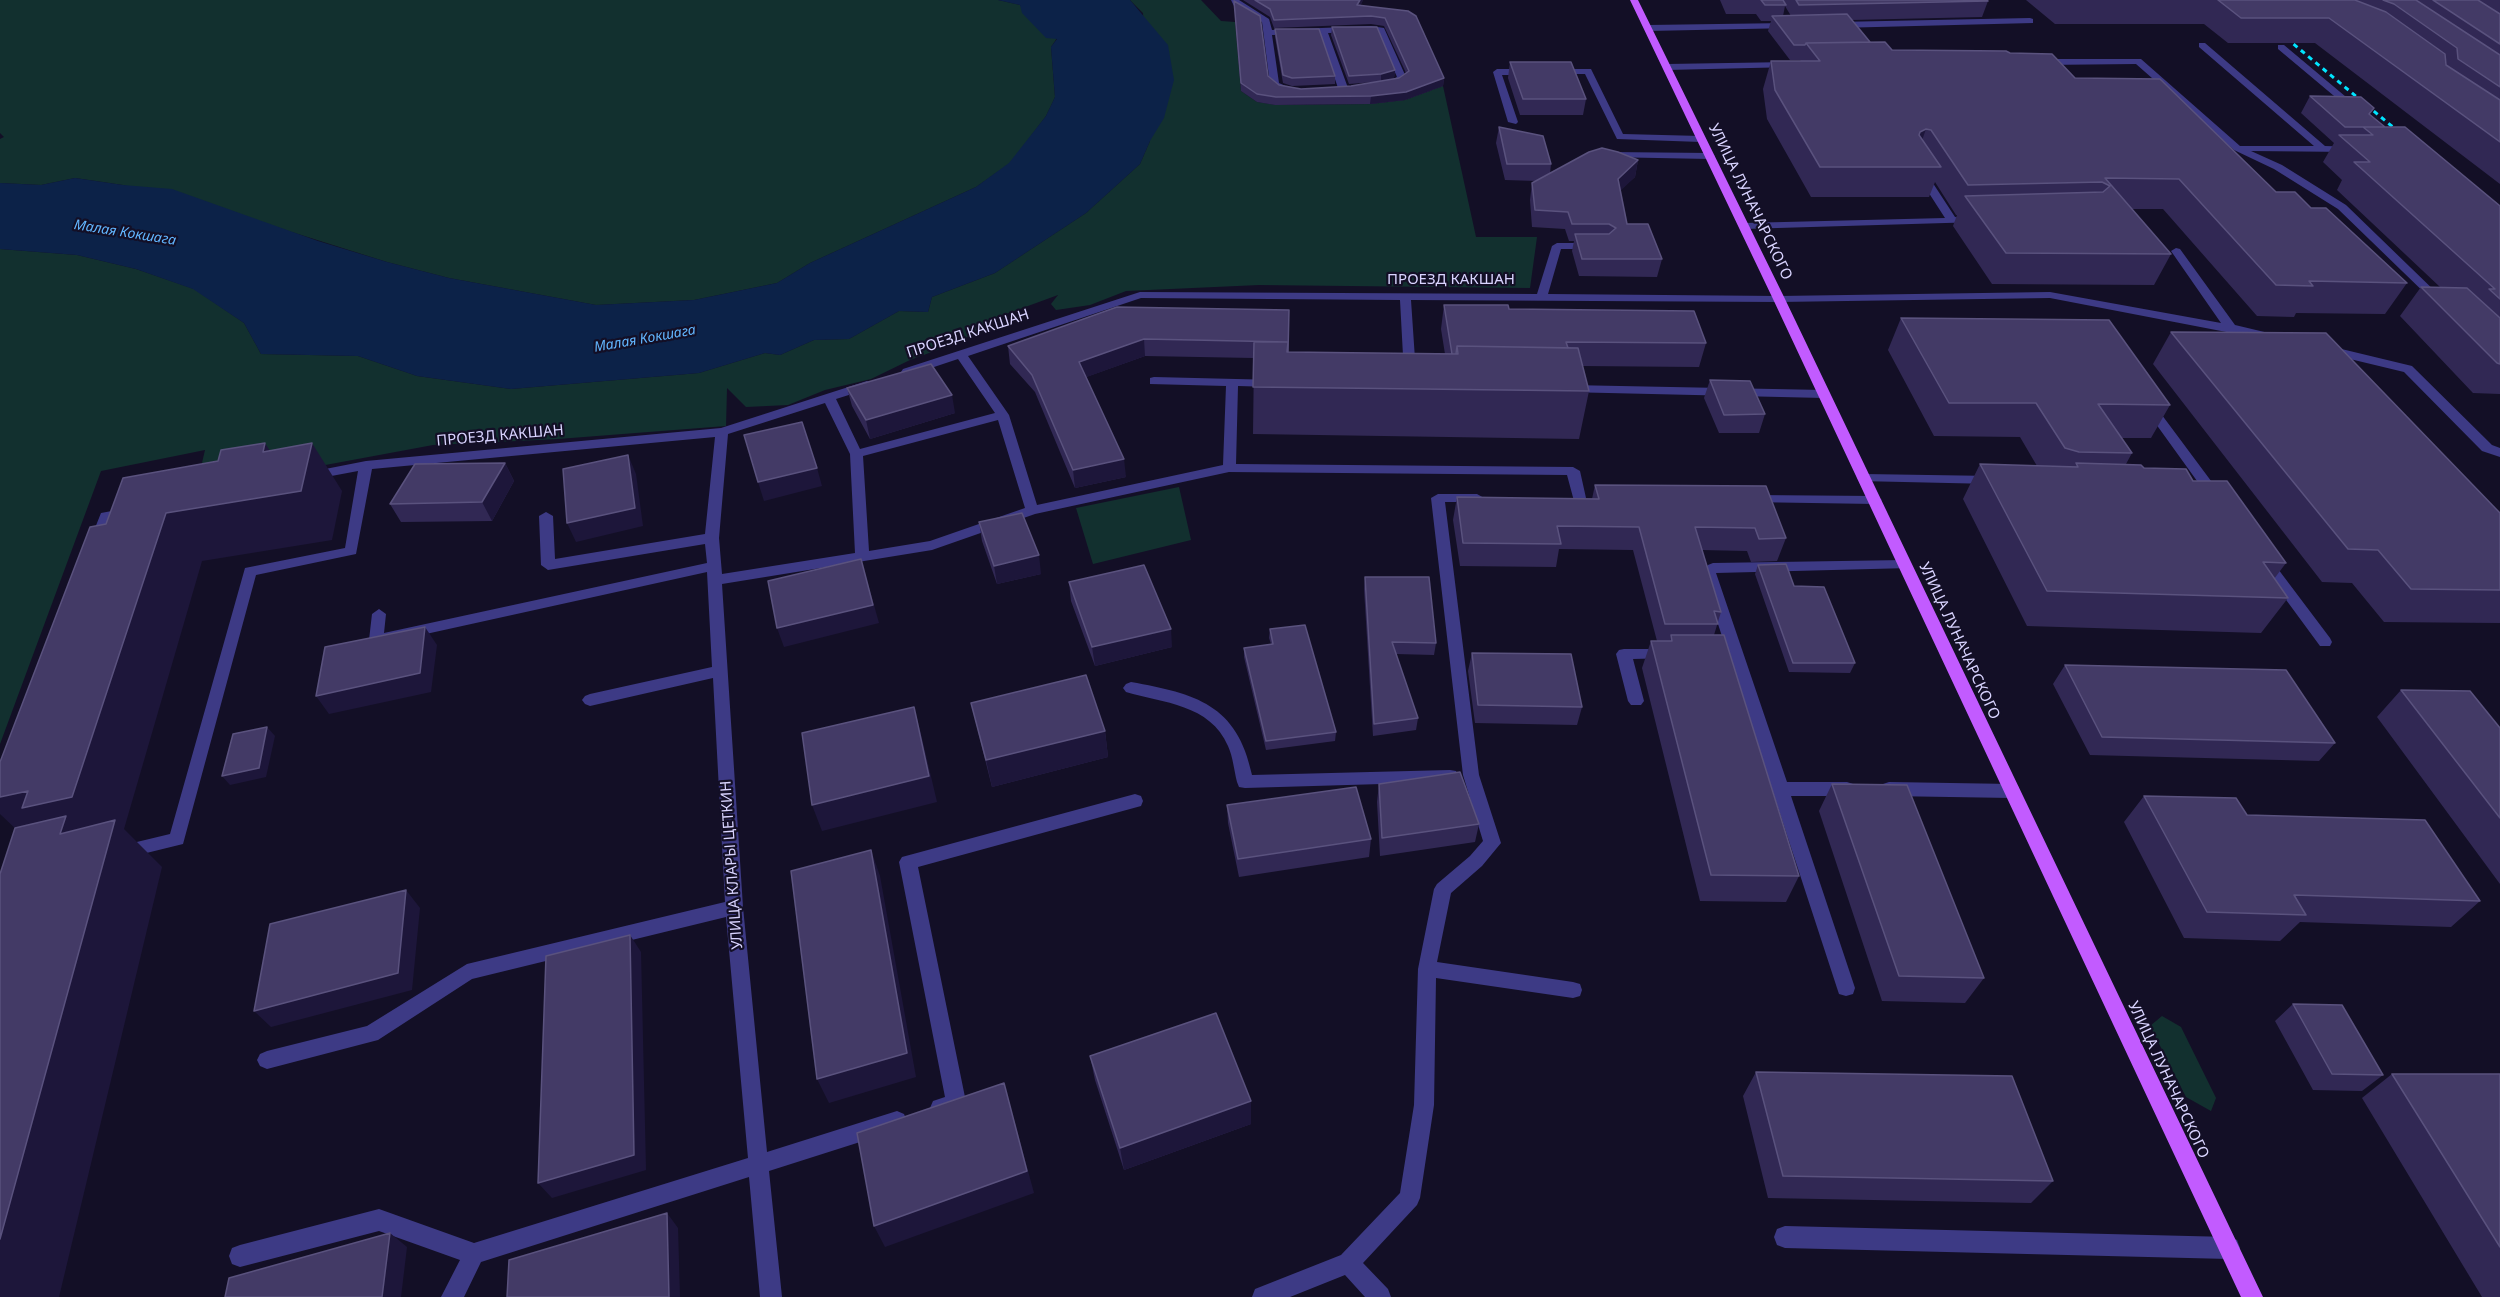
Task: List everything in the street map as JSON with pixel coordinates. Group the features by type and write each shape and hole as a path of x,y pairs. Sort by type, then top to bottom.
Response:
{"main road":[{"name":"УЛИЦА ЛУНАЧАРСКОГО","path":"1634,0 1875,500 2252,1297"}],"street":[{"path":"1235,0 1237,4 1266,21 1275,84 1284,90 1302,90"},
{"path":"1786,17 1791,26"},
{"path":"1827,25 2030,21"},
{"path":"1648,28 1803,25"},
{"path":"1268,33 1376,29 1384,33 1402,77 1397,83 1382,87"},
{"path":"1323,31 1348,88 1333,89"},
{"path":"2202,45 2322,148"},
{"path":"2281,47 2359,112"},
{"path":"2033,62 2138,61 2237,148 2278,166 2342,207 2442,304"},
{"path":"1666,67 1797,65"},
{"path":"1514,122 1497,72 1588,71 1620,137 1701,139"},
{"path":"2237,148 2356,148"},
{"path":"1600,155 1710,156"},
{"path":"1915,163 1952,221"},
{"path":"1744,226 1986,220"},
{"path":"1542,297 1557,246 1605,246"},
{"path":"2176,251 2231,327"},
{"name":"ПРОЕЗД КАКШАН","path":"298,478 366,465 722,432 1140,295 1779,299 2049,295 2231,327 2286,340"},
{"path":"1400,386 1411,386 1405,297"},
{"path":"2319,348 2408,369 2487,448 2500,453"},
{"path":"961,354 1004,415 1032,510"},
{"path":"1154,381 1284,383"},
{"path":"1229,468 1232,382"},
{"path":"1558,389 1824,394"},
{"path":"2139,393 2212,498"},
{"path":"829,397 856,454 862,557"},
{"path":"856,454 1004,415"},
{"name":"УЛИЦА КЛАРЫ ЦЕТКИН","path":"722,432 712,538 734,907 771,1297"},
{"path":"111,855 177,839 250,571 351,550 366,465"},
{"path":"379,614 376,640 714,573 862,557 932,545 1032,510 1229,468 1573,471 1579,498"},
{"path":"1864,478 2008,480"},
{"path":"1263,1297 1348,1263 1410,1198 1424,1105 1427,969 1443,889 1476,861 1492,843 1471,775 1438,498 1496,498"},
{"path":"1742,499 1875,500"},
{"path":"90,560 106,516 140,509"},
{"path":"546,516 548,565 712,538"},
{"path":"2256,550 2325,642"},
{"path":"1846,988 1781,789 1729,655 1708,572 1713,568 1905,565"},
{"path":"1636,701 1624,654 1679,654"},
{"path":"590,700 720,671"},
{"path":"1131,688 1176,696 1214,715 1234,742 1245,782 1471,775"},
{"path":"1781,789 2012,791"},
{"path":"240,1256 379,1220 474,1254 956,1102 908,862 1135,801"},
{"path":"267,1060 371,1034 467,972 734,907"},
{"path":"1427,969 1573,990"},
{"path":"1785,1237 2229,1248"},
{"path":"452,1297 474,1254"},
{"path":"1348,1263 1380,1297"}],"green space":[{"path":"0,0 998,0 1020,5 1046,37 1057,38 1051,47 1055,97 1046,116 1010,163 976,187 810,263 777,283 694,300 596,305 449,278 387,262 260,222 123,185 75,178 41,185 0,183 0,139 4,137 0,133"},
{"path":"1130,0 1201,0 1221,21 1235,22 1241,91 1257,102 1276,105 1370,104 1405,100 1443,86 1476,237 1537,237 1530,288 1259,285 1126,291 1090,305 1056,310 1051,304 1058,295 1006,314 959,342 910,360 871,379 825,390 788,405 746,407 727,388 726,426 558,439 433,445 196,489 205,450 101,471 0,744 0,249 77,255 136,269 194,289 244,323 261,354 358,356 417,376 511,389 699,373 765,353 780,355 814,340 849,339 899,311 928,312 932,297 995,273 1086,213 1140,164 1150,141 1143,13"},
{"path":"1179,487 1191,540 1093,564 1076,508"},
{"path":"2162,1016 2181,1027 2216,1098 2211,1111 2186,1097 2150,1026"}],"water":[{"name":"Малая Кокшага","path":"998,0 1130,0 1168,45 1174,80 1164,118 1140,164 1086,213 995,273 932,297 928,312 899,311 849,339 814,340 780,355 765,353 699,373 511,389 417,376 358,356 261,354 244,323 193,289 136,269 77,255 0,249 0,183 41,185 75,178 172,189 318,241 387,262 449,278 596,305 694,300 777,283 810,263 976,187 1009,163 1046,116 1055,97 1051,47 1057,39 1046,38 1022,13 1020,5"}],"building":[{"path":"1255,0 1360,0 1357,5 1408,11 1416,16 1444,78 1406,92 1371,96 1276,97 1257,94 1241,83 1234,1 1260,16 1268,76 1279,85 1301,89 1351,86 1399,78 1409,71 1385,18 1371,16 1274,20 1270,9"},
{"path":"1761,0 1783,0 1786,5 1765,5"},
{"path":"1796,0 1987,0 1988,1 1799,5"},
{"path":"2218,0 2355,0 2386,12 2445,54 2446,65 2500,100 2500,142 2329,18 2241,18"},
{"path":"2383,0 2416,0 2500,55 2500,87 2458,59 2457,48 2394,4"},
{"path":"2433,0 2478,0 2500,14 2500,44"},
{"path":"1847,14 1870,42 1794,45 1772,16"},
{"path":"1332,27 1377,27 1395,70 1381,74 1349,76"},
{"path":"1275,29 1319,29 1335,76 1292,78 1283,75"},
{"path":"1885,42 1892,50 2006,51 2052,54 2075,78 2160,79 2276,192 2295,192 2311,208 2326,208 2407,283 2309,281 2313,286 2276,285 2179,179 2105,178 2171,254 2006,253 1965,196 2103,192 2110,186 2102,182 1968,185 1931,130 1926,129 1919,135 1941,167 1820,167 1775,90 1771,61 1820,61 1806,43"},
{"path":"1510,62 1571,62 1586,99 1523,99"},
{"path":"2310,96 2361,97 2374,108 2369,114 2385,127 2345,127"},
{"path":"1499,127 1543,136 1551,164 1507,164"},
{"path":"2363,127 2405,127 2500,206 2500,299 2489,289 2495,289 2354,162 2370,162 2339,135 2373,135"},
{"path":"1602,148 1638,160 1618,179 1627,224 1648,224 1662,259 1582,259 1575,234 1609,234 1616,228 1609,224 1572,224 1568,212 1535,210 1532,183 1589,152"},
{"path":"2421,287 2467,288 2500,318 2500,364 2497,363"},
{"path":"1444,305 1508,305 1509,309 1694,311 1706,343 1566,342 1568,348 1457,346 1456,354 1452,354"},
{"path":"1117,307 1289,310 1288,352 1288,342 1144,339 1079,362 1124,459 1073,470 1032,375 1008,346"},
{"path":"1901,318 2109,320 2170,405 2098,404 2132,453 2079,452 2065,448 2036,403 1949,403"},
{"path":"2171,332 2326,333 2500,513 2500,590 2411,589 2378,550 2348,549"},
{"path":"1254,342 1288,342 1287,352 1458,354 1457,346 1578,348 1589,391 1253,387"},
{"path":"931,364 952,395 866,420 847,388"},
{"path":"1710,380 1750,381 1765,414 1724,415"},
{"path":"802,422 817,468 758,482 744,435"},
{"path":"265,443 263,452 312,443 301,491 166,513 72,797 22,808 28,791 0,797 0,762 90,527 106,524 123,478 218,461 221,450"},
{"path":"628,455 635,508 567,523 563,469"},
{"path":"505,463 482,502 390,504 415,464"},
{"path":"2076,463 2186,469 2193,481 2227,481 2286,563 2263,562 2288,598 2047,591 1980,464 2078,467"},
{"path":"1595,485 1766,486 1786,538 1759,539 1755,528 1695,527 1721,612 1714,611 1718,624 1665,624 1639,527 1557,526 1561,544 1463,543 1457,497 1599,499"},
{"path":"1022,513 1039,555 994,566 979,522"},
{"path":"861,559 873,605 777,628 768,581"},
{"path":"1786,564 1794,586 1824,587 1855,663 1793,663 1758,565"},
{"path":"1144,565 1171,629 1092,647 1069,582"},
{"path":"1365,577 1429,577 1436,643 1392,642 1418,718 1374,724"},
{"path":"1305,625 1336,732 1266,741 1244,648 1273,644 1270,629"},
{"path":"425,627 420,673 316,696 325,647"},
{"path":"1671,635 1724,635 1799,876 1711,875 1651,641 1672,641"},
{"path":"1472,653 1571,654 1582,707 1478,705"},
{"path":"2065,665 2286,670 2335,743 2102,737"},
{"path":"1086,675 1105,731 986,760 971,703"},
{"path":"2401,690 2470,691 2500,728 2500,818"},
{"path":"914,707 929,776 812,805 802,733"},
{"path":"267,727 259,768 222,776 233,734"},
{"path":"1460,772 1479,824 1382,838 1379,784"},
{"path":"1832,784 1907,785 1984,978 1899,976"},
{"path":"1356,787 1371,839 1238,859 1227,805"},
{"path":"2144,796 2236,798 2247,815 2425,820 2480,901 2294,895 2306,915 2207,912"},
{"path":"66,816 60,834 115,820 0,1239 0,874 15,828"},
{"path":"871,850 907,1053 817,1079 791,871"},
{"path":"406,890 398,973 254,1011 270,924"},
{"path":"630,935 634,1155 538,1183 546,956"},
{"path":"2293,1004 2342,1005 2383,1075 2332,1074"},
{"path":"1216,1013 1251,1101 1120,1148 1090,1056"},
{"path":"1756,1072 2012,1076 2053,1181 1783,1176"},
{"path":"2392,1074 2500,1074 2500,1247"},
{"path":"1004,1083 1027,1171 874,1226 857,1133"},
{"path":"667,1213 669,1297 507,1297 509,1260"},
{"path":"390,1233 382,1297 225,1297 229,1278"}],"railway":[{"path":"2279,32 2406,138"}]}
